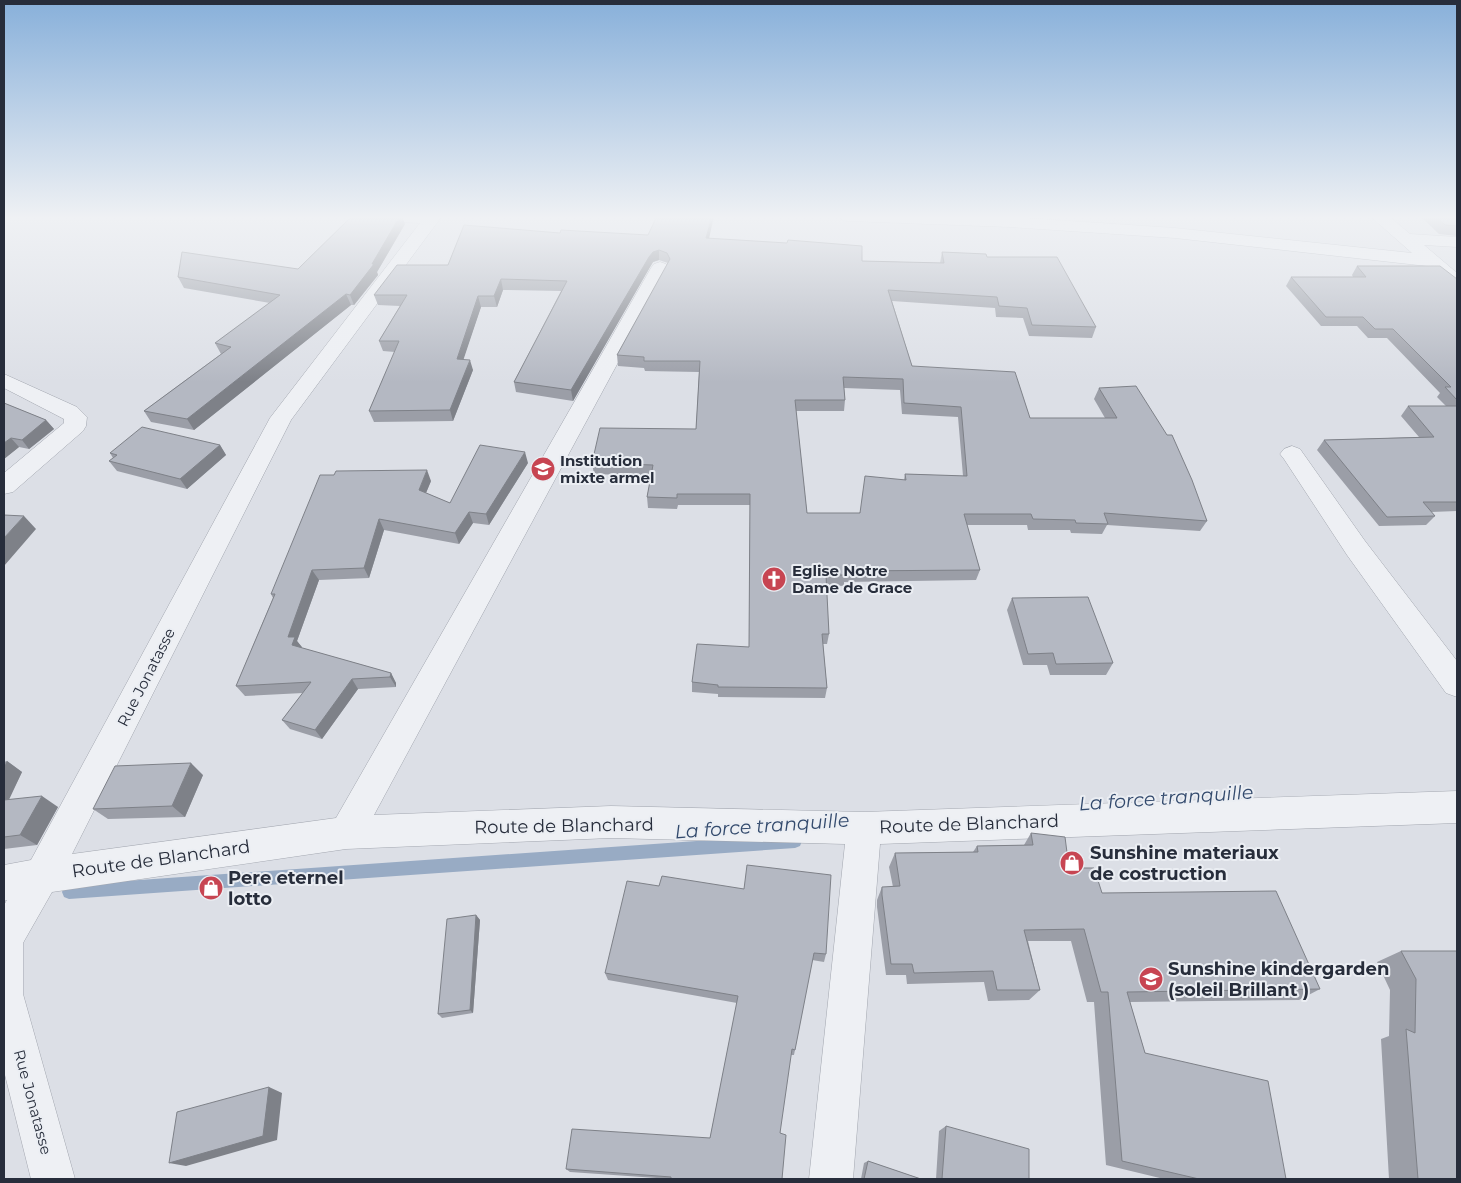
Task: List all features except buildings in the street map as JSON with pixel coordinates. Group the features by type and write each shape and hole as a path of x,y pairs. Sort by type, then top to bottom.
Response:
{"street":[{"name":"Rue Jonatasse","path":"54,1179 4,994 4,938 42,876 281,418 392,271"},
{"path":"346,833 658,271"},
{"path":"1444,271 1457,282"},
{"path":"4,380 76,417 75,426 4,486"},
{"path":"1292,454 1356,548 1457,684"},
{"name":"Route de Blanchard","path":"4,883 346,833 611,822 864,828 1457,807"},
{"path":"831,1179 864,828"}],"waterway":[{"name":"La force tranquille","path":"69,892 795,841"}],"place":[{"name":"Institution mixte armel","path":"543,469"},
{"name":"Eglise Notre Dame de Grace","path":"774,579"},
{"name":"Sunshine materiaux de costruction","path":"1072,863"},
{"name":"Pere eternel lotto","path":"211,888"},
{"name":"Sunshine kindergarden (soleil Brillant )","path":"1151,979"}]}
